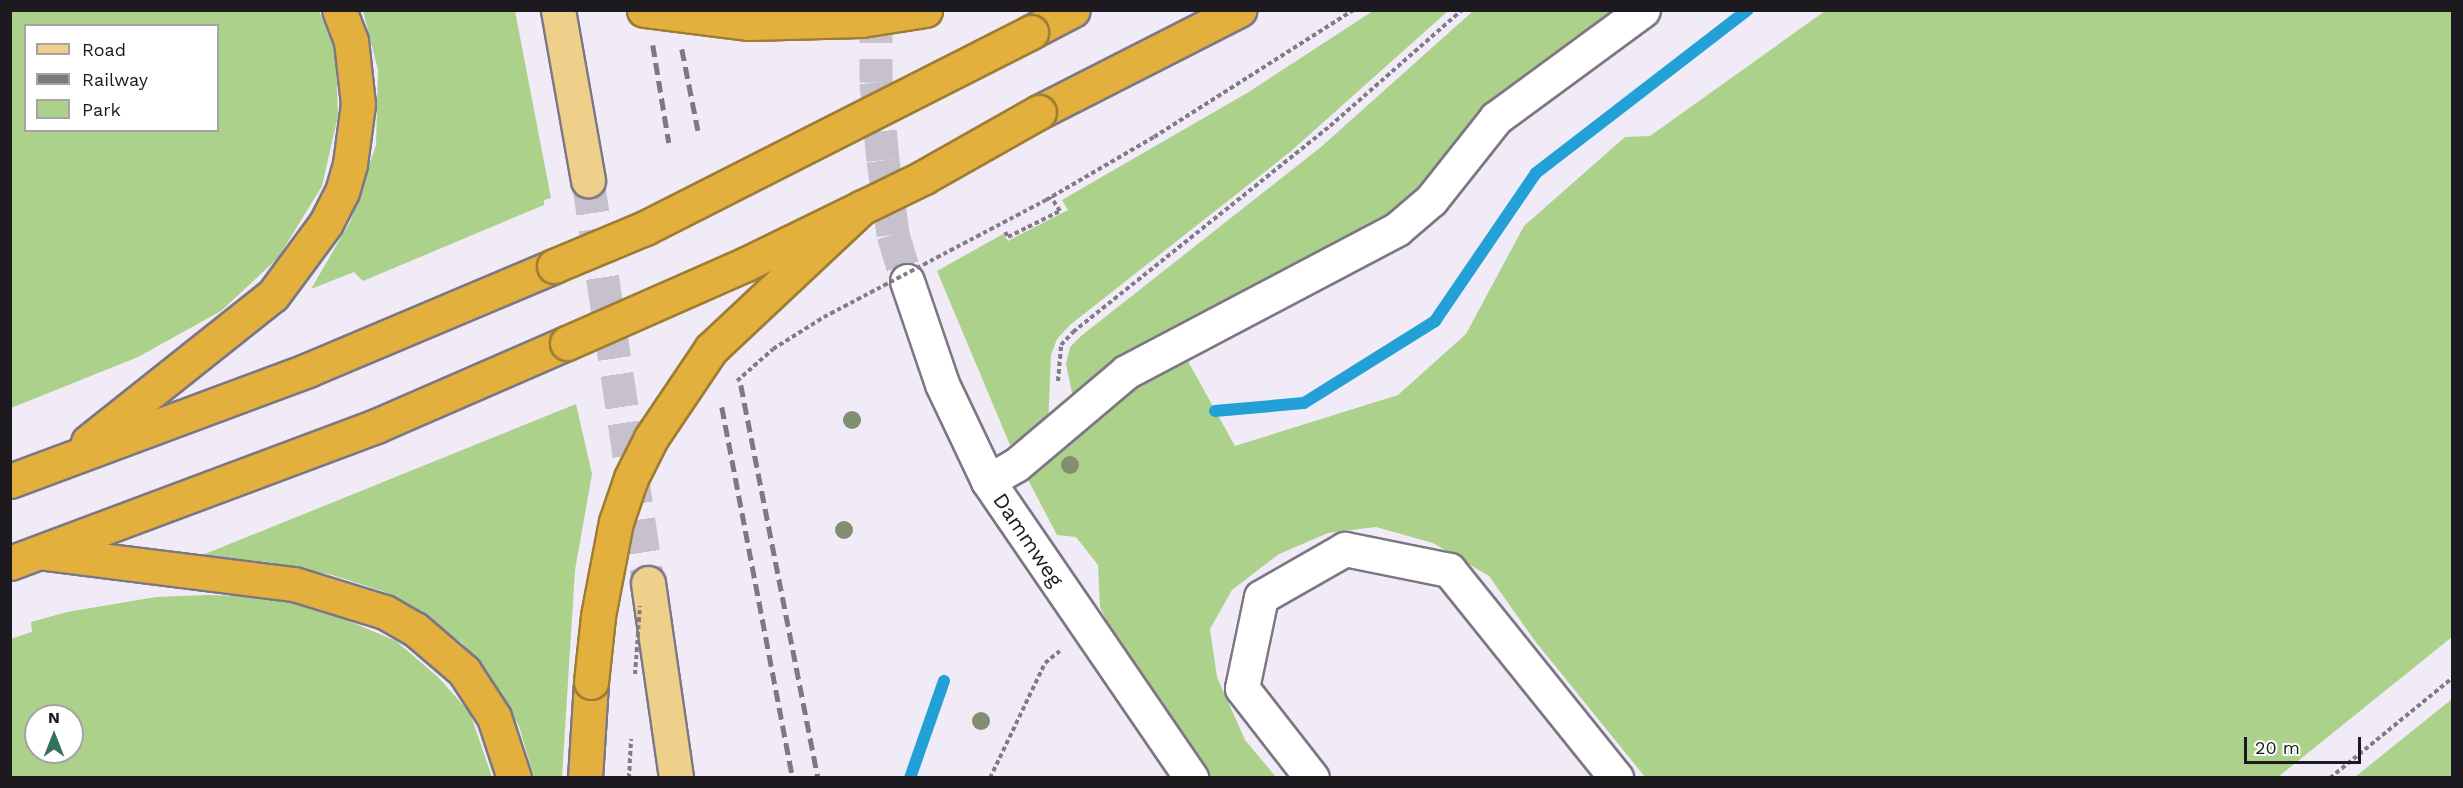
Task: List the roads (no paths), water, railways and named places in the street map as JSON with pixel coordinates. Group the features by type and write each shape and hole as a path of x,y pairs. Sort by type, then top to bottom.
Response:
{"highway":[{"path":"59,464 273,295 326,223 342,192 350,164 358,104 351,40 339,10"},
{"path":"644,10 704,20 811,23 925,10"},
{"path":"10,481 308,370 645,228 1073,10"},
{"path":"26,558 376,426 567,344 862,207 1039,112 1239,10"},
{"path":"585,777 598,616 616,522 631,478 676,395 711,349 862,207"},
{"path":"26,558 294,584 385,612 441,648 469,677 494,717 514,777"}],"main road":[{"path":"558,10 588,180"},
{"path":"645,591 676,777"}],"street":[{"path":"988,481 1016,465 1073,414 1126,372 1397,229 1431,200 1496,118 1643,10"},
{"name":"Dammweg","path":"907,281 942,384 988,481 1191,777"},
{"path":"1312,777 1242,688 1261,597 1345,549 1449,570 1616,777"}],"waterway":[{"path":"1215,411 1304,403 1435,321 1536,173 1748,10"},
{"path":"910,778 944,681"}],"tunnel":[{"path":"876,10 876,82 883,160 893,234 907,281"},
{"path":"588,180 648,583"}],"railway":[{"path":"653,45 669,143"},
{"path":"682,49 698,130"},
{"path":"741,385 818,778"},
{"path":"722,407 793,778"}]}
